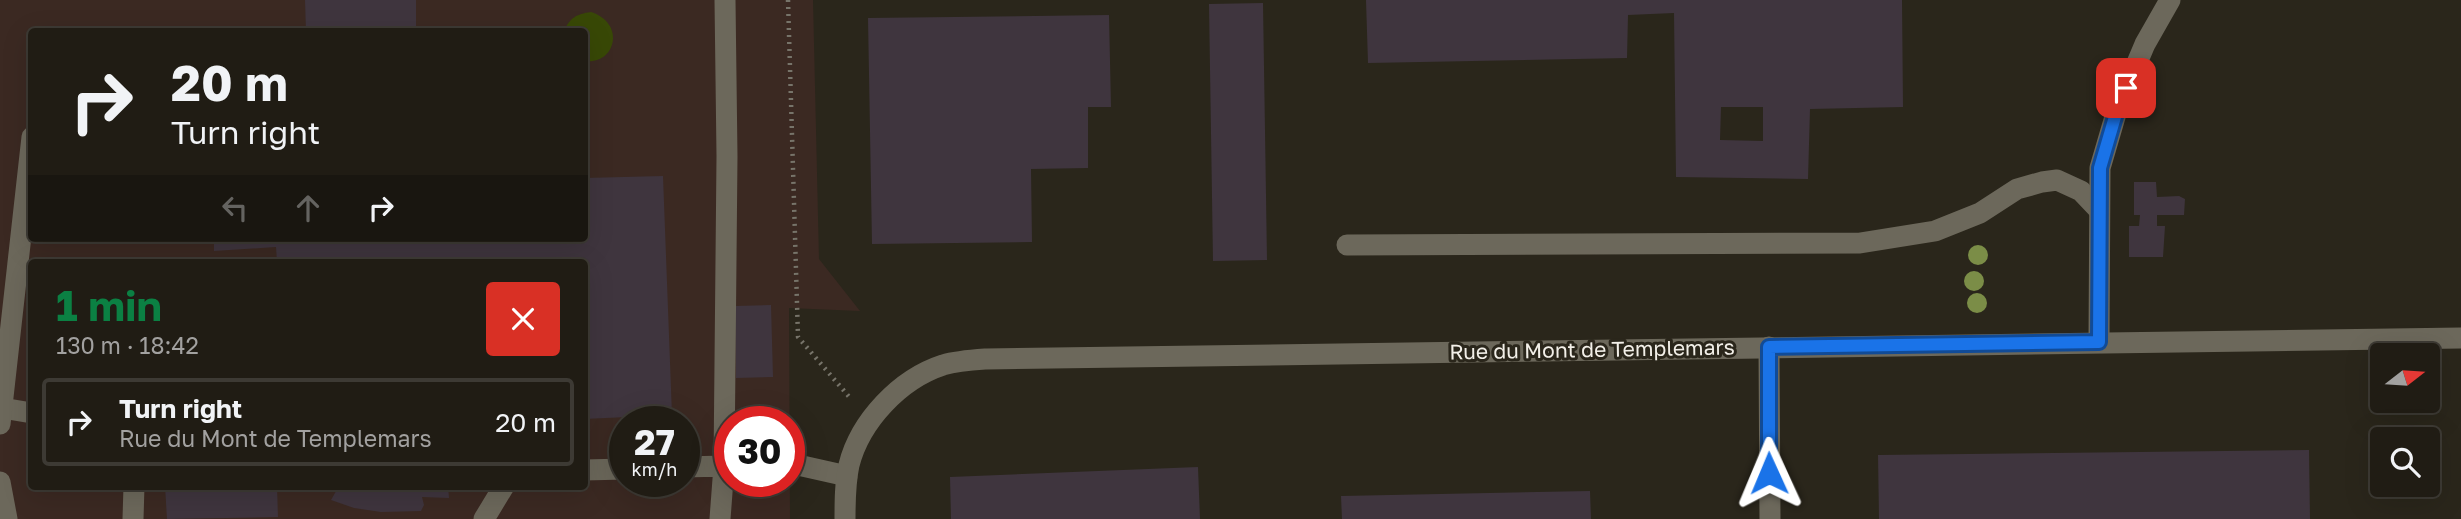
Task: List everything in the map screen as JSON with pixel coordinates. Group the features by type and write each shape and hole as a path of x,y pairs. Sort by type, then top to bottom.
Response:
{"street":[{"path":"725,0 727,406"},
{"path":"2099,342 2100,168 2117,110 2145,44 2170,0"},
{"path":"28,173 1,416 28,413"},
{"path":"1347,245 1860,243 1935,231 1980,214 2017,190 2057,180 2081,191 2099,210"},
{"name":"Rue du Mont de Templemars","path":"845,519 850,461 870,421 891,397 923,374 943,365 986,359 2461,338"},
{"path":"1769,347 1770,519"},
{"path":"805,467 847,477"},
{"path":"588,470 609,469"},
{"path":"0,482 7,519"},
{"path":"133,519 134,490"},
{"path":"484,519 502,490"},
{"path":"720,519 723,497"}],"path":[{"path":"788,0 798,337 870,421"}],"shaded area":[{"path":"0,0 813,0 819,259 860,311 789,308 789,406 714,406 714,497 790,497 790,519 0,519"}],"green space":[{"path":"591,12 602,17 609,25 613,42 604,57 588,61 588,28 566,28 574,17"}],"building":[{"path":"305,0 416,0 416,28 306,28"},
{"path":"1366,0 1902,0 1903,107 1810,109 1808,179 1676,177 1674,13 1628,15 1627,58 1368,63","holes":["1721,107 1763,107 1763,141 1720,140"]},
{"path":"1263,3 1267,260 1213,261 1209,4"},
{"path":"1109,15 1111,107 1088,107 1088,168 1031,169 1032,242 872,244 868,18"},
{"path":"663,176 672,406 609,406 609,418 588,419 588,259 277,259 276,247 214,251 214,242 588,242 588,178"},
{"path":"2134,182 2156,182 2157,197 2179,196 2185,199 2184,215 2157,215 2157,226 2165,226 2163,257 2129,257 2129,226 2139,226 2140,215 2134,215"},
{"path":"771,305 773,377 736,378 735,306"},
{"path":"2309,450 2310,519 1879,519 1878,455"},
{"path":"1198,467 1200,519 951,519 950,477"},
{"path":"165,490 277,490 278,517 167,519"},
{"path":"337,490 448,490 449,498 422,497 424,505 421,511 381,512 354,508 331,500"},
{"path":"1590,491 1591,519 1342,519 1341,496"}],"route":[{"path":"1769,473 1769,347 2099,342 2100,168 2126,88"}]}
